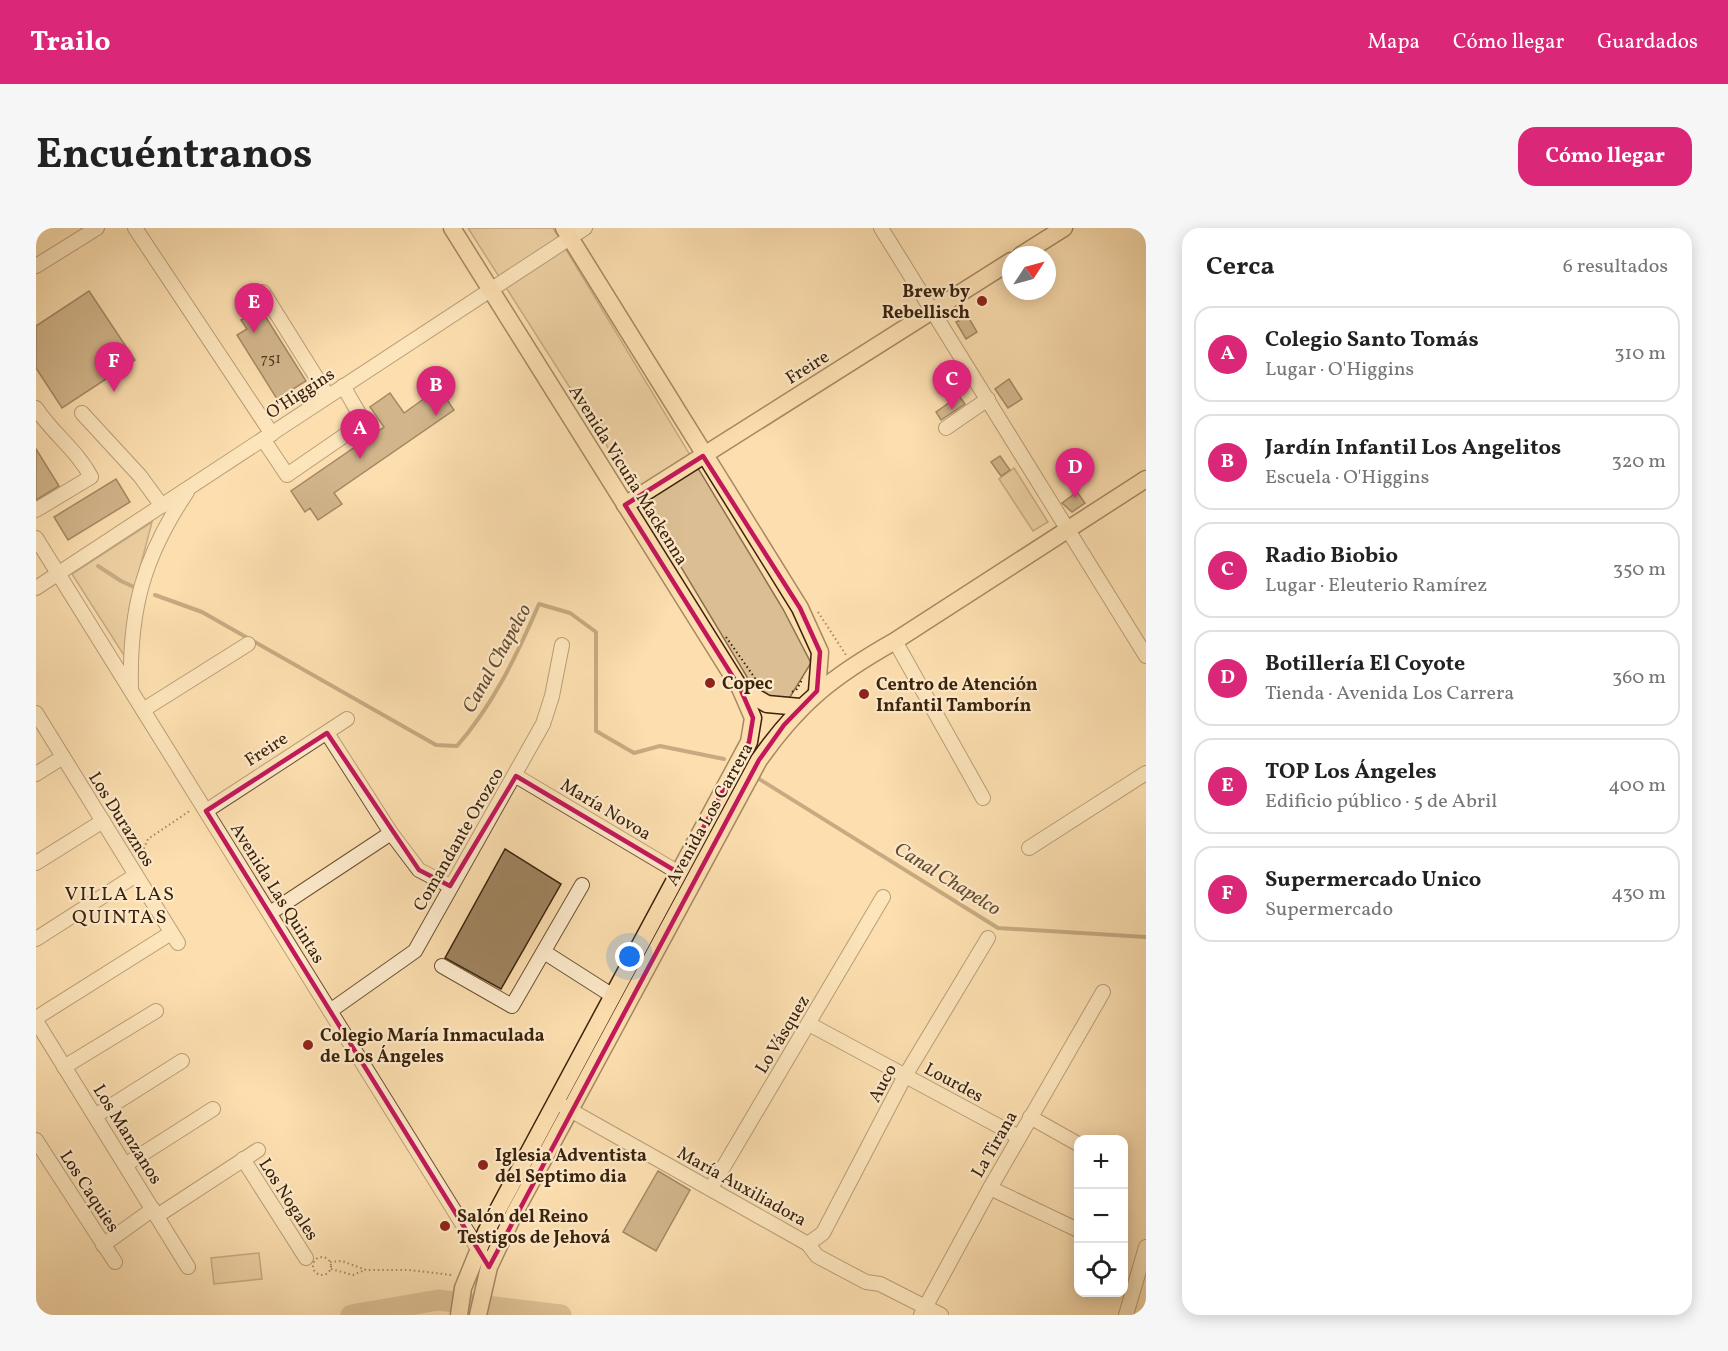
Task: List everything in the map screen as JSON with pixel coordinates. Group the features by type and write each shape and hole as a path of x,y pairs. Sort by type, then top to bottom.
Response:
{"main road":[{"name":"Avenida Vicuña Mackenna","path":"452,228 740,688 767,704 800,707"},
{"path":"1035,246 1064,228"},
{"path":"567,233 703,456 800,608 820,652 817,691"},
{"name":"Freire","path":"625,505 1002,267"},
{"name":"Avenida Los Carrera","path":"478,1315 489,1267 515,1212 759,760 784,725 817,691 852,665 895,641 1146,479"},
{"name":"Avenida Los Carrera","path":"459,1315 465,1282 478,1249 749,742 753,718 740,688"}],"street":[{"path":"36,266 97,228"},
{"path":"135,228 267,436 287,475 364,422 343,386"},
{"name":"O'Higgins","path":"36,588 490,290 567,233 585,228"},
{"path":"881,228 1146,656"},
{"path":"263,292 328,396"},
{"path":"946,428 988,399"},
{"path":"36,408 45,423 82,459 91,477 36,510"},
{"path":"82,413 140,476 162,506"},
{"path":"131,691 131,636 141,583 161,533 190,487"},
{"name":"Avenida Las Quintas","path":"36,538 489,1267"},
{"path":"895,641 983,798"},
{"path":"143,710 248,644"},
{"name":"Comandante Orozco","path":"330,1011 415,951 450,886 516,776 543,724 552,696 562,645"},
{"name":"Los Duraznos","path":"36,713 174,938 36,1020"},
{"name":"Freire","path":"204,807 327,733 346,719"},
{"path":"327,733 391,833 418,870 450,886"},
{"path":"36,774 63,757"},
{"path":"1029,848 1146,773"},
{"name":"María Novoa","path":"516,776 679,873"},
{"path":"36,863 103,821"},
{"path":"270,914 391,833"},
{"path":"36,939 136,875"},
{"path":"442,966 512,1006 582,885"},
{"name":"Lo Vásquez","path":"711,1188 883,897"},
{"name":"Auco","path":"808,1244 823,1233 905,1076 988,938"},
{"path":"544,952 613,996"},
{"name":"La Tirana","path":"923,1311 1018,1137 1103,992"},
{"path":"64,1066 156,1011"},
{"name":"Los Manzanos","path":"36,1020 41,1040 64,1066 188,1267"},
{"name":"Lourdes","path":"808,1024 1018,1137"},
{"path":"95,1116 182,1061"},
{"name":"María Auxiliadora","path":"556,1102 808,1244 817,1256 866,1282 880,1284 923,1311 941,1315"},
{"path":"125,1164 213,1110"},
{"path":"1030,1117 1074,1142"},
{"name":"Los Caquies","path":"36,1140 114,1262"},
{"path":"104,1245 258,1150"},
{"name":"Los Nogales","path":"243,1159 306,1258"},
{"path":"990,1188 1074,1228"},
{"path":"1126,1315 1143,1272 1146,1247"}],"path":[{"path":"136,875 141,852 148,839 204,807"},
{"path":"366,1270 353,1275 331,1269 321,1275 317,1274 313,1266 320,1258 330,1262 342,1261 366,1270 409,1270 465,1282"},
{"path":"330,1262 331,1269"}],"highlighted area":[{"path":"703,456 800,608 820,652 817,691 784,725 759,760 489,1267 206,811 327,733 419,870 450,886 516,776 679,873 749,742 753,718 740,688 625,505"}],"shaded area":[{"path":"468,228 553,228 783,609 811,663 790,697 768,700 753,687 630,482"},
{"path":"1014,468 1048,522 1033,531 999,479"},
{"path":"152,522 129,609 125,657 72,574"},
{"path":"259,1253 262,1279 214,1284 211,1258"}],"building":[{"path":"89,291 135,360 62,408 36,368 36,326"},
{"path":"260,308 306,381 277,399 237,335 247,329 241,320"},
{"path":"964,310 977,332 966,339 955,316"},
{"path":"1009,379 1022,399 1008,408 995,389"},
{"path":"439,388 454,410 334,493 342,504 318,520 310,508 305,512 291,491 384,427 370,407 390,393 404,413"},
{"path":"959,396 965,404 941,420 936,412"},
{"path":"36,449 59,486 36,500"},
{"path":"1000,456 1010,470 1001,476 991,462"},
{"path":"116,479 130,502 68,540 54,517"},
{"path":"1077,492 1085,503 1072,512 1062,503"},
{"path":"505,849 561,884 501,989 445,958"},
{"path":"658,1171 690,1190 656,1251 623,1232"}],"waterway":[{"name":"Canal Chapelco","path":"98,566 134,587"},
{"name":"Canal Chapelco","path":"155,595 202,612 436,745 457,746 482,714 503,679 539,604 570,613 596,632 596,731 634,753 660,746 724,759"},
{"name":"Canal Chapelco","path":"756,777 998,928 1146,937"},
{"path":"351,1315 438,1300 561,1315"}],"place":[{"name":"Brew by Rebellisch","path":"982,301"},
{"name":"TOP Los Ángeles","path":"254,333"},
{"name":"Supermercado Unico","path":"114,392"},
{"name":"Radio Biobio","path":"952,410"},
{"name":"Jardín Infantil Los Angelitos","path":"436,416"},
{"name":"Colegio Santo Tomás","path":"360,459"},
{"name":"Botillería El Coyote","path":"1075,498"},
{"name":"Copec","path":"710,683"},
{"name":"Centro de Atención Infantil Tamborín","path":"864,694"},
{"name":"Colegio María Inmaculada de Los Ángeles","path":"308,1045"},
{"name":"Iglesia Adventista del Septimo dia","path":"483,1165"},
{"name":"Salón del Reino Testigos de Jehová","path":"445,1226"}],"district":[{"name":"VILLA LAS QUINTAS","path":"120,904"}]}
